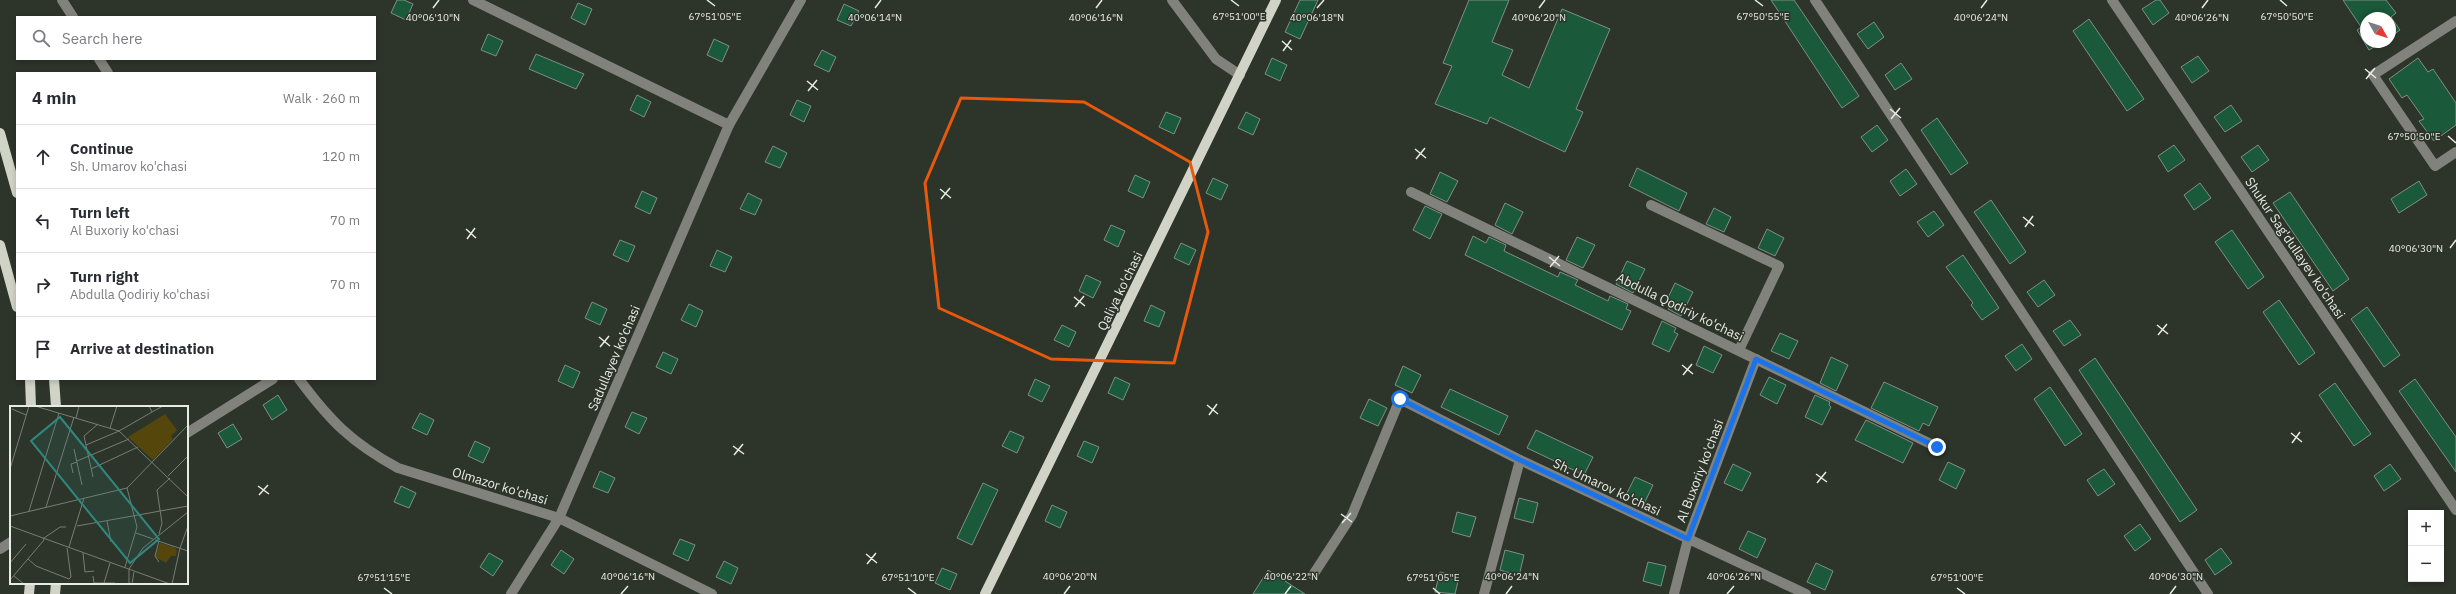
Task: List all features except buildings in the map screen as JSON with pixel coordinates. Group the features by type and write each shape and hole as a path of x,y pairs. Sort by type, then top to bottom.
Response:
{"main road":[{"name":"Qaliya ko'chasi","path":"985,594 1276,0"},
{"path":"0,133 16,189"},
{"path":"0,245 16,303"},
{"path":"30,380 31,406"},
{"path":"54,380 56,406"},
{"path":"29,594 30,584"},
{"path":"55,594 56,584"}],"street":[{"path":"62,0 72,16"},
{"path":"473,0 729,126"},
{"name":"Sadullayev ko'chasi","path":"511,594 559,518 729,126 801,0"},
{"path":"1172,0 1216,59 1240,75"},
{"path":"1815,0 2208,594"},
{"name":"Shukur Sag'dullayev ko'chasi","path":"2112,0 2456,510"},
{"path":"2456,21 2374,75 2435,166 2456,152"},
{"path":"100,60 107,72"},
{"name":"Abdulla Qodiriy ko'chasi","path":"1411,192 1937,447"},
{"path":"1651,205 1779,266 1739,350"},
{"name":"Al Buxoriy ko'chasi","path":"1674,594 1688,539 1756,359"},
{"path":"188,432 271,380"},
{"name":"Olmazor ko'chasi","path":"300,380 336,425 375,456 398,468 559,518 712,594"},
{"name":"Sh. Umarov ko'chasi","path":"1313,575 1352,515 1400,399 1520,460 1806,594"},
{"path":"1484,594 1520,460"},
{"path":"0,549 10,543"}],"highlighted area":[{"path":"961,98 1084,102 1190,162 1208,232 1174,363 1051,359 939,308 925,183"}],"route":[{"path":"1400,399 1520,460 1688,539 1756,359 1937,447"}]}
